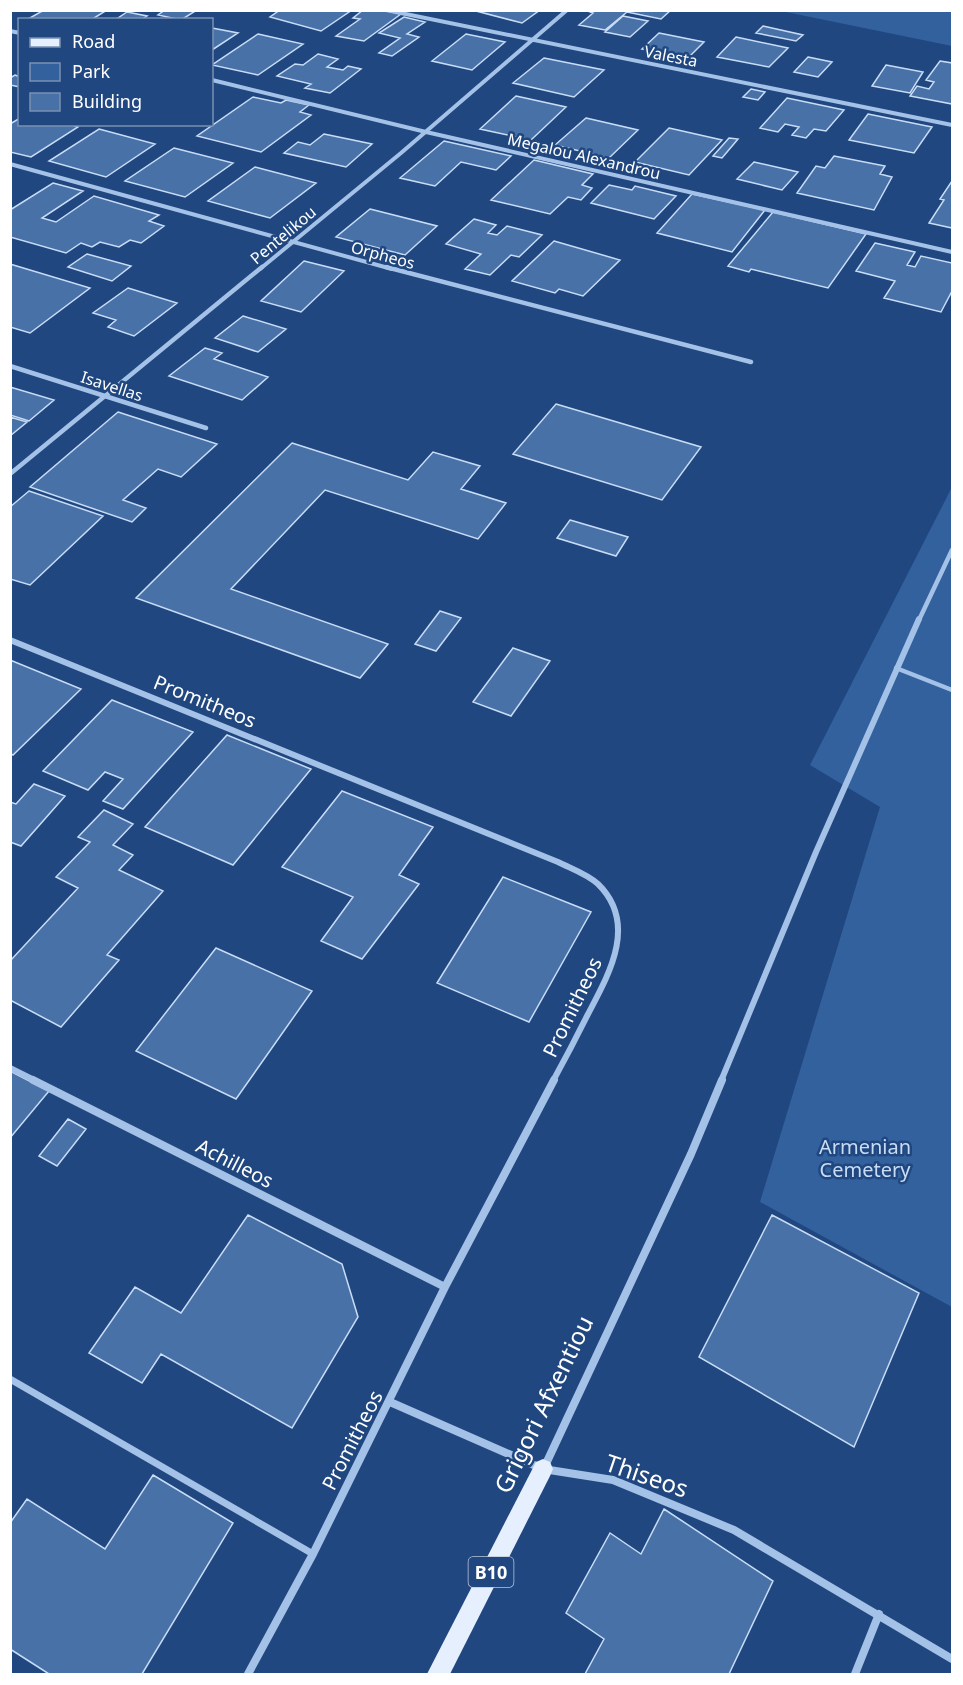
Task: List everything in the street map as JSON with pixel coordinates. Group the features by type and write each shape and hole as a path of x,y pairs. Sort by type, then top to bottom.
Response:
{"main road":[{"name":"Grigori Afxentiou","path":"438,1674 543,1469"}],"street":[{"name":"Valesta","path":"386,10 952,124"},
{"name":"Pentelikou","path":"10,474 426,132 567,10"},
{"name":"Megalou Alexandrou","path":"213,80 426,132 952,252"},
{"name":"Orpheos","path":"10,164 292,243 751,362"},
{"name":"Isavellas","path":"10,366 206,428"},
{"name":"B10","path":"896,668 952,550"},
{"name":"Promitheos","path":"10,640 558,862 585,875 600,886 608,896 619,941 611,971 445,1287 313,1554 248,1674"},
{"name":"Grigori Afxentiou","path":"543,1469 691,1154 816,852 896,668"},
{"name":"Achilleos","path":"10,1068 445,1287"},
{"path":"10,1379 313,1554"},
{"name":"Thiseos","path":"390,1402 543,1469 613,1480 734,1530 952,1659"},
{"path":"855,1674 879,1614"}],"lane":[{"path":"896,668 952,690"}],"green space":[{"path":"781,11 952,11 952,46"},
{"name":"Armenian Cemetery","path":"952,487 952,1307 760,1202 880,807 810,765"}],"building":[{"path":"44,10 107,10 94,18 30,18"},
{"path":"165,10 197,10 184,18 158,15"},
{"path":"280,10 352,10 321,31 270,17"},
{"path":"363,10 382,10 401,14 364,41 336,36 360,19 353,18"},
{"path":"472,10 540,10 522,23"},
{"path":"585,10 671,10 661,19 627,12 605,30 579,25 593,13"},
{"path":"127,12 147,16 144,18 118,18"},
{"path":"623,16 648,21 630,37 605,32"},
{"path":"404,17 425,22 407,34 419,37 392,56 379,53 400,38 379,33"},
{"path":"763,26 803,35 796,41 756,33"},
{"path":"213,28 238,33 213,49"},
{"path":"659,33 704,42 688,58 642,49"},
{"path":"258,34 303,44 258,75 213,64"},
{"path":"466,34 505,42 472,70 432,61"},
{"path":"736,37 788,48 769,67 717,57"},
{"path":"318,54 338,59 327,67 343,70 348,66 361,69 330,93 305,88 311,84 277,76 295,64 303,65"},
{"path":"808,57 832,62 818,77 794,72"},
{"path":"544,58 604,70 574,97 513,83"},
{"path":"940,61 952,63 952,104 910,96 917,86 929,89 934,82 926,80"},
{"path":"886,65 923,72 910,93 872,86"},
{"path":"15,75 18,76 18,87 10,85 10,78"},
{"path":"751,89 765,92 758,100 743,97"},
{"path":"516,96 566,107 531,140 480,129"},
{"path":"253,97 281,103 286,100 309,105 300,112 311,115 261,152 197,136"},
{"path":"787,98 844,110 826,131 814,129 806,138 792,135 799,127 785,124 778,132 760,128"},
{"path":"868,114 932,127 914,153 849,140"},
{"path":"586,118 638,130 609,158 555,145"},
{"path":"18,119 18,126 78,127 31,157 10,152 10,124"},
{"path":"669,128 722,140 689,175 635,162"},
{"path":"99,129 155,144 106,177 49,161"},
{"path":"324,134 372,144 346,167 284,153 298,142 310,145"},
{"path":"729,138 738,139 722,158 713,156"},
{"path":"444,141 511,156 496,170 461,162 435,186 400,178"},
{"path":"174,148 233,163 185,197 125,181"},
{"path":"834,156 885,166 880,174 892,177 874,210 797,193 816,166 825,168"},
{"path":"534,160 593,174 582,185 592,188 581,200 568,197 550,214 491,200"},
{"path":"754,162 798,172 782,190 737,179"},
{"path":"255,167 316,183 270,218 208,201"},
{"path":"952,181 952,228 929,223 944,200 940,199"},
{"path":"53,183 83,191 42,218 56,222 94,196 159,215 149,221 164,226 141,243 130,240 119,247 100,242 92,247 81,243 66,253 10,237 10,210"},
{"path":"609,185 632,190 635,186 676,196 654,219 591,203"},
{"path":"692,194 765,210 732,252 657,233"},
{"path":"370,209 437,226 405,255 336,237"},
{"path":"773,212 866,234 828,288 751,269 749,272 728,266"},
{"path":"474,219 496,225 488,233 497,235 507,226 542,235 519,257 511,255 490,275 465,269 481,254 446,244"},
{"path":"554,241 620,260 583,296 559,289 555,293 512,281"},
{"path":"875,243 915,252 907,265 915,267 921,256 952,263 952,291 941,312 884,298 895,281 856,271"},
{"path":"87,254 131,266 112,281 68,267"},
{"path":"304,261 344,271 301,312 261,301"},
{"path":"10,264 90,288 30,333 10,327"},
{"path":"128,288 177,303 134,336 108,327 116,320 93,313"},
{"path":"243,316 286,329 258,352 215,338"},
{"path":"205,348 222,353 214,359 268,377 242,400 169,376"},
{"path":"10,387 54,400 29,421 10,415"},
{"path":"556,404 701,447 662,500 513,454"},
{"path":"118,412 217,444 181,477 158,469 123,500 146,508 132,522 30,487"},
{"path":"10,417 27,422 10,436"},
{"path":"292,443 408,480 433,452 480,466 461,489 506,503 478,539 325,490 231,589 388,644 360,678 136,598"},
{"path":"29,491 103,516 30,585 10,579 10,507"},
{"path":"570,520 628,537 616,556 557,538"},
{"path":"440,611 461,618 436,651 415,644"},
{"path":"513,648 550,661 511,716 473,702"},
{"path":"10,660 81,689 13,755 10,753"},
{"path":"112,700 193,732 123,809 103,801 123,779 105,772 88,790 43,771"},
{"path":"227,735 311,769 233,865 145,827"},
{"path":"34,784 65,796 21,846 10,842 10,802 16,804"},
{"path":"342,791 433,827 399,875 419,884 362,959 321,941 353,897 282,867"},
{"path":"104,810 133,824 113,845 133,855 119,870 163,891 107,955 119,960 61,1027 10,1000 10,961 78,888 56,877 90,842 78,837"},
{"path":"503,877 591,912 529,1022 437,983"},
{"path":"216,948 312,991 236,1099 136,1051"},
{"path":"10,1071 49,1091 10,1138"},
{"path":"68,1119 86,1129 57,1166 39,1156"},
{"path":"248,1215 342,1264 358,1317 292,1428 161,1354 142,1383 89,1353 135,1287 181,1313"},
{"path":"772,1215 919,1293 854,1447 699,1357"},
{"path":"153,1475 233,1523 142,1674 49,1674 10,1649 10,1523 27,1499 105,1549"},
{"path":"664,1509 773,1581 729,1674 585,1674 604,1639 566,1613 610,1533 641,1554"}]}
